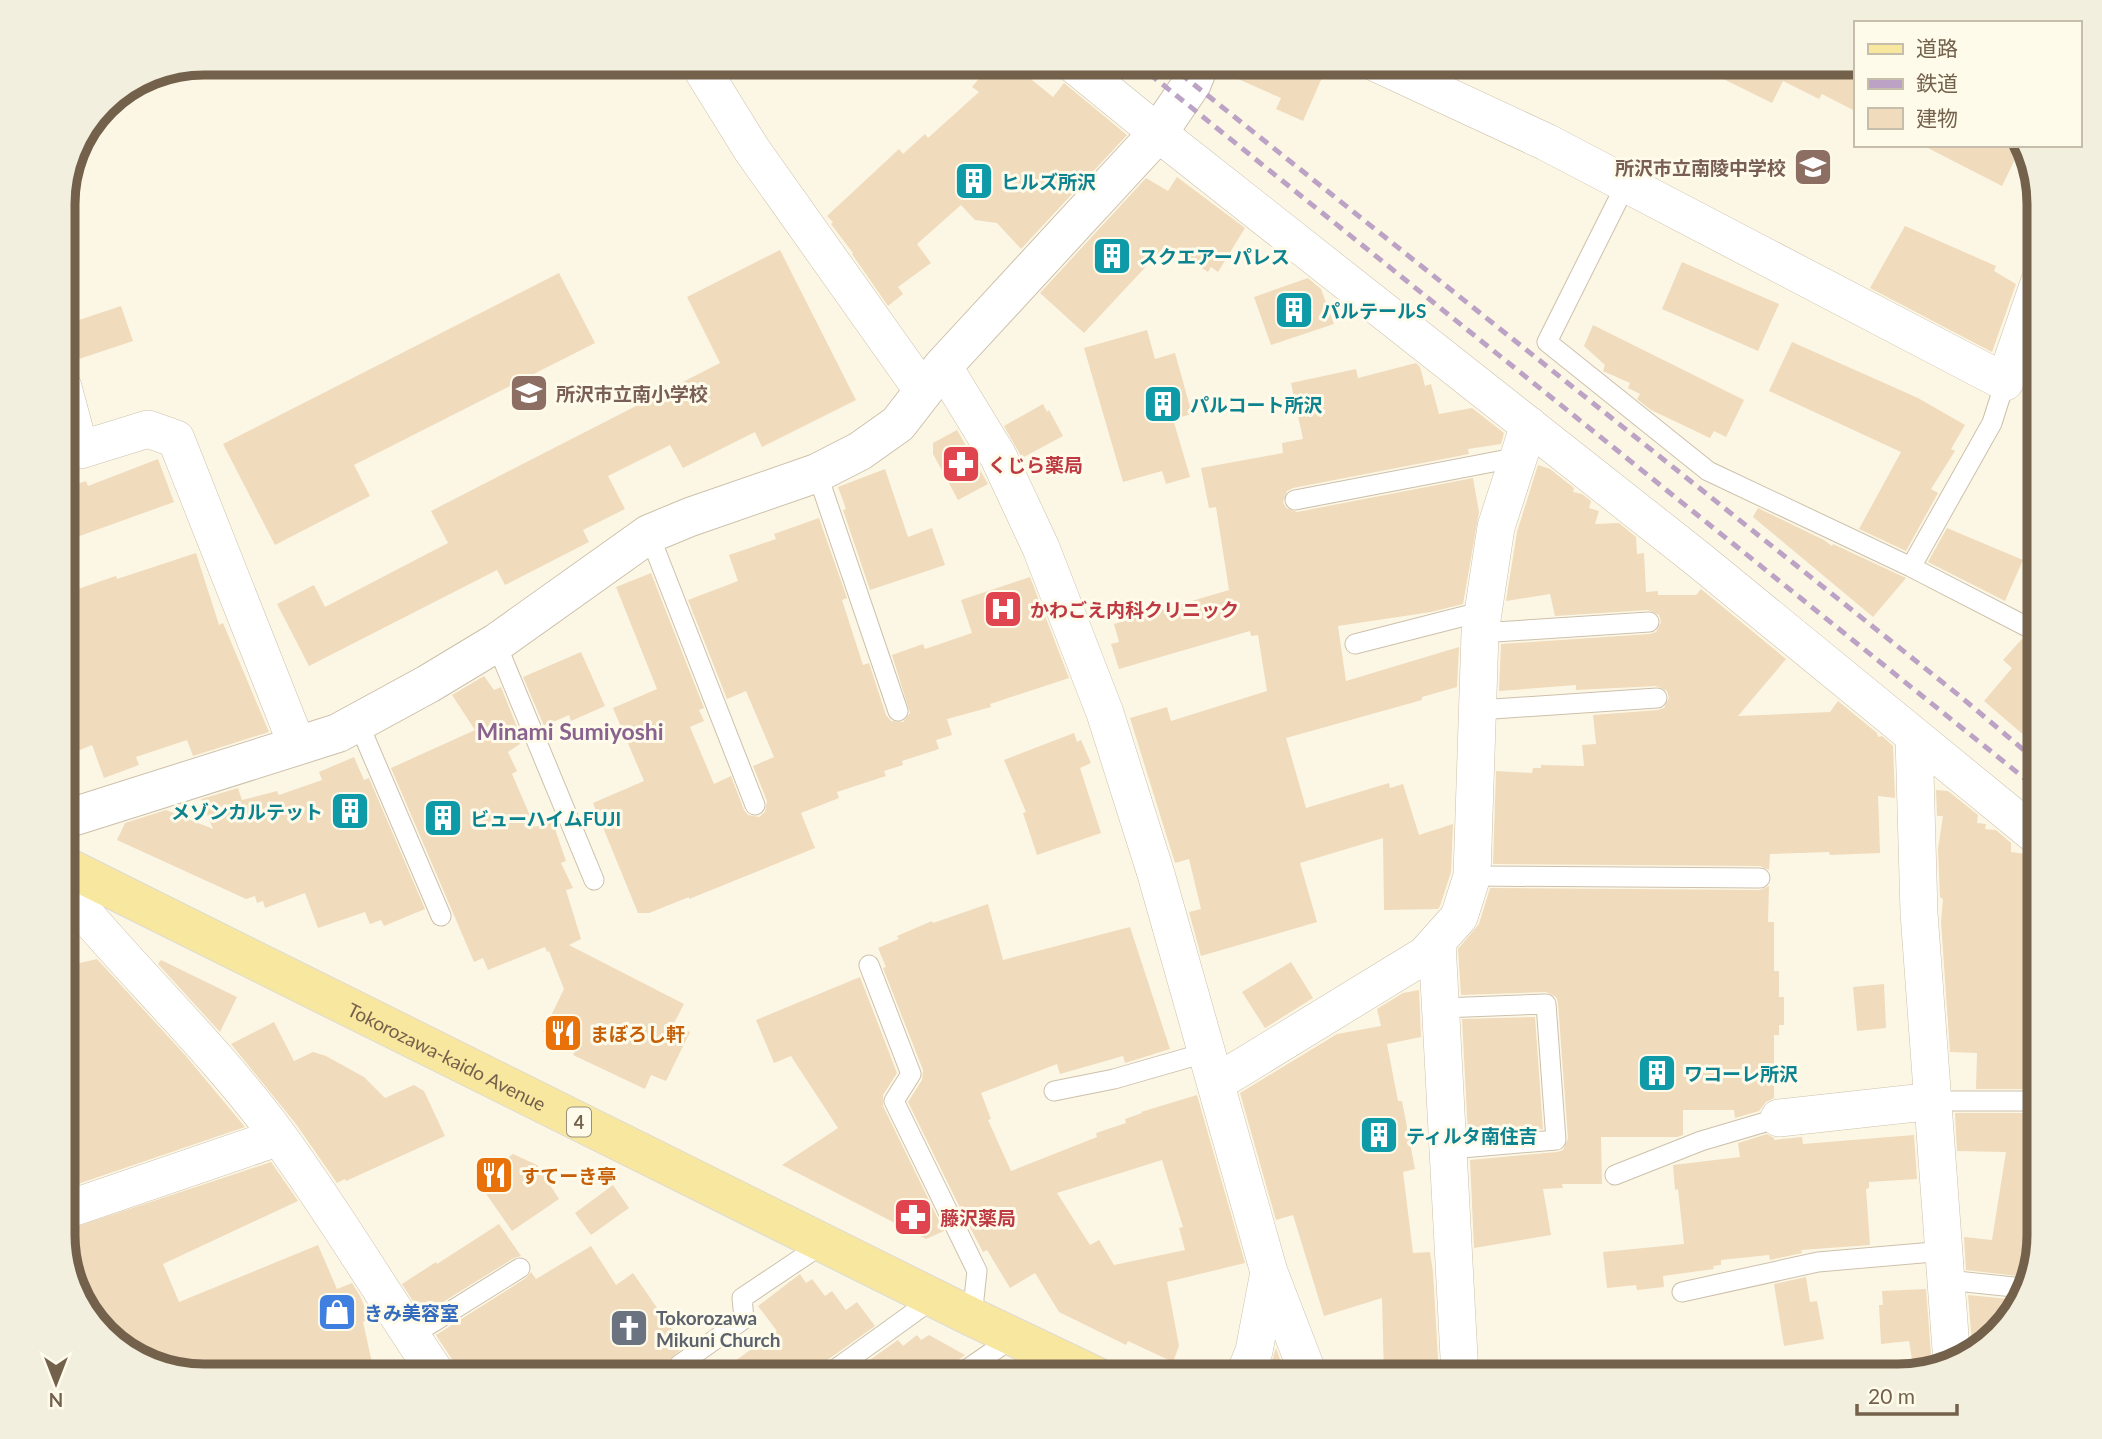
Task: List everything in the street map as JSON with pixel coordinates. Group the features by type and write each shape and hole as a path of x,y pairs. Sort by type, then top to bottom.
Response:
{"main road":[{"name":"Tokorozawa-kaido Avenue","path":"76,871 1014,1337 1051,1364"}],"street":[{"path":"1087,75 1524,441 1698,559 2027,828"},
{"path":"76,816 338,733 496,643 649,534 817,473 860,451 898,424 933,379 1158,133 1195,75"},
{"path":"1402,75 1546,142 2005,382 2027,318"},
{"path":"714,76 752,150 933,379 998,456 1041,548 1098,695 1156,874 1269,1272 1304,1364"},
{"path":"76,435 80,450 149,429 176,439 297,745"},
{"path":"1212,1068 1424,955 1459,917 1472,876 1482,622 1496,527 1524,441"},
{"path":"1914,737 1919,913 1946,1266 1957,1349"},
{"path":"76,903 195,1033 279,1137 430,1364"},
{"path":"1437,942 1459,1364"},
{"path":"1779,1118 1934,1101"},
{"path":"76,1207 279,1137"},
{"path":"1249,1364 1254,1351 1269,1272"}],"lane":[{"path":"1626,184 1547,342 1708,471 1911,567 2027,627"},
{"path":"1911,567 1992,423 2005,382"},
{"path":"1295,499 1524,441"},
{"path":"817,473 898,711"},
{"path":"649,534 755,805"},
{"path":"1355,644 1482,622 1650,622"},
{"path":"496,643 594,880"},
{"path":"1479,710 1657,698"},
{"path":"358,722 441,916"},
{"path":"1472,876 1760,878"},
{"path":"869,965 911,1074 894,1101 977,1271 972,1317"},
{"path":"1442,1008 1546,1004 1556,1140 1450,1149"},
{"path":"1054,1091 1114,1079 1212,1068"},
{"path":"1934,1101 2027,1101"},
{"path":"1615,1175 1701,1141 1779,1118"},
{"path":"679,1364 744,1319 742,1298 824,1244"},
{"path":"1682,1292 1818,1262 1946,1266 2016,1286"},
{"path":"411,1336 520,1268"},
{"path":"843,1364 934,1298"},
{"path":"975,1364 1014,1337"}],"building":[{"path":"1230,75 1323,75 1303,121 1276,109 1281,98"},
{"path":"1716,75 1854,75 1854,110 1822,94 1819,99 1783,81 1772,103"},
{"path":"982,76 1026,76 1053,97 1064,83 1127,135 1021,249 997,223 975,220 961,205 917,244 931,263 898,287 903,294 888,306 827,216 899,149 903,154 925,134 928,138 979,92 972,87"},
{"path":"1926,147 2013,147 2017,155 2002,186"},
{"name":"スクエアーパレス","path":"1177,177 1245,228 1218,272 1211,267 1208,272 1166,245 1084,333 1040,293 1146,178 1168,191"},
{"path":"1905,226 1996,266 1994,271 2016,284 1992,352 1870,288"},
{"path":"780,250 856,400 762,447 755,432 683,468 670,445 608,476 625,509 583,530 589,542 505,585 497,570 309,666 277,604 314,585 325,607 448,543 431,511 720,363 687,297"},
{"path":"1682,262 1779,304 1758,351 1662,309"},
{"path":"559,273 595,343 354,465 370,496 275,545 223,444"},
{"name":"パルテールS","path":"1308,278 1321,289 1334,324 1271,345 1254,297"},
{"path":"121,306 133,341 79,359 76,350 76,321"},
{"path":"1593,325 1744,400 1726,437 1714,431 1710,438 1651,410 1637,399 1640,394 1628,388 1630,383 1603,371 1605,365 1584,346"},
{"name":"パルコート所沢","path":"1147,330 1155,359 1175,353 1192,414 1173,419 1190,477 1166,484 1162,471 1123,482 1084,348"},
{"path":"1792,342 1918,398 1965,425 1951,449 1955,451 1931,489 1938,493 1906,551 1859,529 1901,452 1769,391"},
{"path":"1416,363 1420,367 1425,386 1431,384 1439,414 1472,408 1504,433 1501,444 1468,449 1469,454 1293,488 1287,491 1283,502 1286,508 1297,512 1473,478 1479,512 1463,604 1431,612 1338,626 1346,681 1459,647 1457,687 1422,697 1422,700 1286,738 1306,808 1389,783 1390,788 1403,784 1419,835 1453,824 1451,872 1440,906 1438,909 1384,910 1383,838 1300,863 1317,922 1201,956 1189,912 1201,909 1189,859 1175,863 1130,718 1167,707 1171,721 1267,691 1258,635 1251,636 1250,631 1119,669 1111,644 1119,642 1114,624 1229,590 1216,507 1209,508 1201,468 1283,453 1282,443 1303,439 1291,383 1356,369 1358,378"},
{"path":"1043,404 1063,436 1022,458 1004,426"},
{"path":"957,430 988,484 958,500 933,454 933,443"},
{"path":"158,459 174,502 76,537 76,484 86,481 88,486"},
{"path":"1538,465 1550,469 1574,488 1573,492 1582,494 1591,501 1589,508 1599,511 1595,524 1619,523 1636,537 1637,554 1644,553 1646,592 1658,591 1658,595 1696,595 1701,589 1786,659 1738,716 1830,712 1838,701 1877,733 1878,737 1882,736 1893,746 1895,798 1878,796 1880,853 1770,854 1769,870 1760,866 1493,864 1496,771 1532,773 1533,768 1541,768 1541,765 1584,766 1582,745 1596,744 1593,715 1658,710 1664,708 1669,698 1667,691 1656,686 1576,690 1576,685 1499,691 1501,644 1650,634 1656,632 1661,622 1659,615 1648,610 1555,616 1550,594 1506,601 1517,532"},
{"path":"885,469 908,537 932,528 945,565 870,590 838,487"},
{"path":"1758,508 1832,546 1833,544 1906,578 1873,617 1753,517"},
{"path":"819,518 847,598 842,600 863,665 869,663 886,715 891,721 903,722 910,713 892,655 923,644 925,649 972,633 961,600 1030,577 1069,678 990,704 991,707 947,719 952,735 936,740 939,749 902,761 903,765 884,771 886,776 837,792 839,798 801,813 815,848 689,899 649,913 638,913 593,803 644,781 613,708 657,689 616,587 651,573 704,708 699,710 704,721 690,727 714,784 731,776 744,810 748,815 759,817 765,812 767,801 753,766 774,757 746,691 727,699 688,600 738,581 729,555 776,539 774,534"},
{"path":"1947,528 2023,560 2005,601 1928,562"},
{"path":"196,553 219,625 223,623 269,732 193,756 187,740 136,757 139,765 104,778 92,745 76,752 76,590 116,576 117,579"},
{"path":"2022,639 2027,643 2027,738 1984,701 2012,668 2003,660"},
{"path":"581,652 605,706 571,721 569,715 544,726 523,677"},
{"path":"484,676 494,690 501,687 521,737 518,738 520,744 508,752 517,771 512,774 535,827 552,820 566,861 561,863 573,888 566,890 581,939 569,945 684,1004 673,1025 690,1032 666,1081 651,1075 645,1089 573,1055 576,1049 543,1032 564,989 545,947 488,970 483,958 474,962 391,768 475,730 452,695"},
{"path":"1074,733 1077,742 1081,740 1091,763 1080,768 1101,833 1037,855 1023,813 1026,812 1004,760"},
{"path":"354,757 364,780 369,778 425,909 384,926 381,920 370,924 365,912 318,928 305,893 265,908 263,901 257,903 255,896 246,899 117,840 125,823 166,810 213,829 201,799 238,788 242,800 277,791 279,795 322,780 319,772"},
{"path":"1936,790 1948,791 1978,815 1977,823 1986,824 1985,829 1996,830 2011,843 2011,852 2027,855 2027,1089 1976,1089 1977,1053 1950,1052 1938,849 1943,816 1937,816"},
{"path":"1769,886 1768,922 1774,922 1774,971 1779,971 1779,997 1784,997 1784,1025 1779,1025 1779,1035 1774,1035 1774,1098 1766,1102 1759,1111 1735,1118 1734,1110 1683,1110 1683,1135 1677,1137 1601,1137 1602,1184 1562,1184 1563,1188 1543,1189 1551,1235 1474,1248 1470,1160 1557,1152 1563,1150 1568,1139 1556,997 1546,992 1461,995 1458,949 1479,924 1490,888 1760,890"},
{"path":"988,904 1003,960 1130,927 1170,1049 1125,1063 1123,1056 1060,1074 1057,1064 981,1093 991,1119 988,1120 1011,1171 1097,1137 1096,1133 1126,1123 1125,1119 1141,1112 1197,1095 1245,1263 1167,1282 1179,1346 1173,1362 1128,1341 1126,1345 1059,1312 1035,1273 1010,1288 987,1250 983,1252 908,1102 922,1080 923,1070 883,968 886,967 878,948 899,939 897,936 932,921 933,923","holes":["1162,1160 1183,1227 1179,1228 1185,1250 1114,1265 1099,1240 1090,1245 1057,1193"]},
{"path":"97,959 185,1055 245,1127 76,1185 76,964"},
{"path":"161,960 237,997 220,1032 158,964"},
{"path":"1291,962 1313,998 1265,1028 1242,992"},
{"path":"860,977 897,1073 883,1095 883,1106 944,1231 926,1239 782,1165 838,1128 791,1056 774,1063 756,1020"},
{"path":"1884,984 1886,1028 1857,1031 1853,987"},
{"path":"1419,990 1421,1037 1387,1044 1398,1101 1402,1101 1415,1169 1403,1172 1413,1253 1430,1252 1438,1364 1384,1364 1382,1298 1324,1316 1293,1215 1276,1220 1240,1093 1337,1034 1381,1026 1377,1009 1403,993"},
{"path":"1535,1017 1543,1129 1468,1135 1462,1019"},
{"path":"274,1022 294,1061 313,1052 326,1056 364,1077 385,1098 414,1085 424,1091 445,1136 337,1183 296,1124 231,1044"},
{"path":"1955,1113 2027,1113 2027,1235 2020,1276 1966,1270 1964,1237 1992,1240 2006,1152 1957,1151"},
{"path":"1767,1134 1774,1140 1802,1137 1803,1144 1914,1135 1917,1179 1869,1182 1869,1188 1866,1189 1870,1245 1801,1250 1802,1253 1770,1260 1769,1255 1721,1260 1721,1265 1713,1266 1714,1269 1663,1276 1664,1287 1637,1290 1636,1285 1607,1288 1603,1252 1684,1244 1673,1165 1740,1157 1738,1143"},
{"path":"513,1154 537,1165 559,1199 512,1231 480,1185 489,1178 486,1173"},
{"path":"271,1162 298,1201 163,1264 179,1302 318,1245 337,1289 352,1283 360,1296 370,1319 363,1322 372,1364 204,1364 179,1361 147,1350 113,1326 93,1299 78,1260 76,1227"},
{"path":"613,1185 629,1208 591,1235 575,1213"},
{"path":"499,1224 521,1256 422,1315 402,1284"},
{"path":"591,1246 616,1285 633,1273 684,1347 668,1361 668,1364 455,1364 436,1335 526,1278 531,1272 536,1279"},
{"path":"800,1274 806,1283 812,1279 825,1296 832,1291 846,1310 857,1302 875,1326 822,1364 731,1364 777,1331 758,1306"},
{"path":"1806,1277 1810,1302 1817,1301 1824,1339 1784,1346 1774,1284"},
{"path":"1926,1289 1931,1359 1912,1362 1909,1341 1881,1344 1879,1305 1883,1305 1882,1291"},
{"path":"1968,1295 2009,1299 1995,1320 1972,1340"},
{"path":"917,1335 921,1340 929,1335 965,1355 953,1364 864,1364 898,1340 903,1346"},
{"path":"1276,1348 1282,1364 1271,1364"}],"railway":[{"path":"1151,75 2027,780"},
{"path":"1183,75 1961,697 2027,753"}],"place":[{"name":"所沢市立南陵中学校","path":"1813,167"},
{"name":"ヒルズ所沢","path":"974,181"},
{"name":"スクエアーパレス","path":"1112,256"},
{"name":"パルテールS","path":"1294,310"},
{"name":"所沢市立南小学校","path":"529,393"},
{"name":"パルコート所沢","path":"1163,404"},
{"name":"くじら薬局","path":"961,464"},
{"name":"かわごえ内科クリニック","path":"1003,609"},
{"name":"メゾンカルテット","path":"350,811"},
{"name":"ビューハイムFUJI","path":"443,818"},
{"name":"まぼろし軒","path":"563,1033"},
{"name":"ワコーレ所沢","path":"1657,1073"},
{"name":"ティルタ南住吉","path":"1379,1135"},
{"name":"すてーき亭","path":"494,1175"},
{"name":"藤沢薬局","path":"913,1217"},
{"name":"きみ美容室","path":"337,1312"},
{"name":"Tokorozawa Mikuni Church","path":"629,1328"}],"district":[{"name":"Minami Sumiyoshi","path":"570,731"}]}
